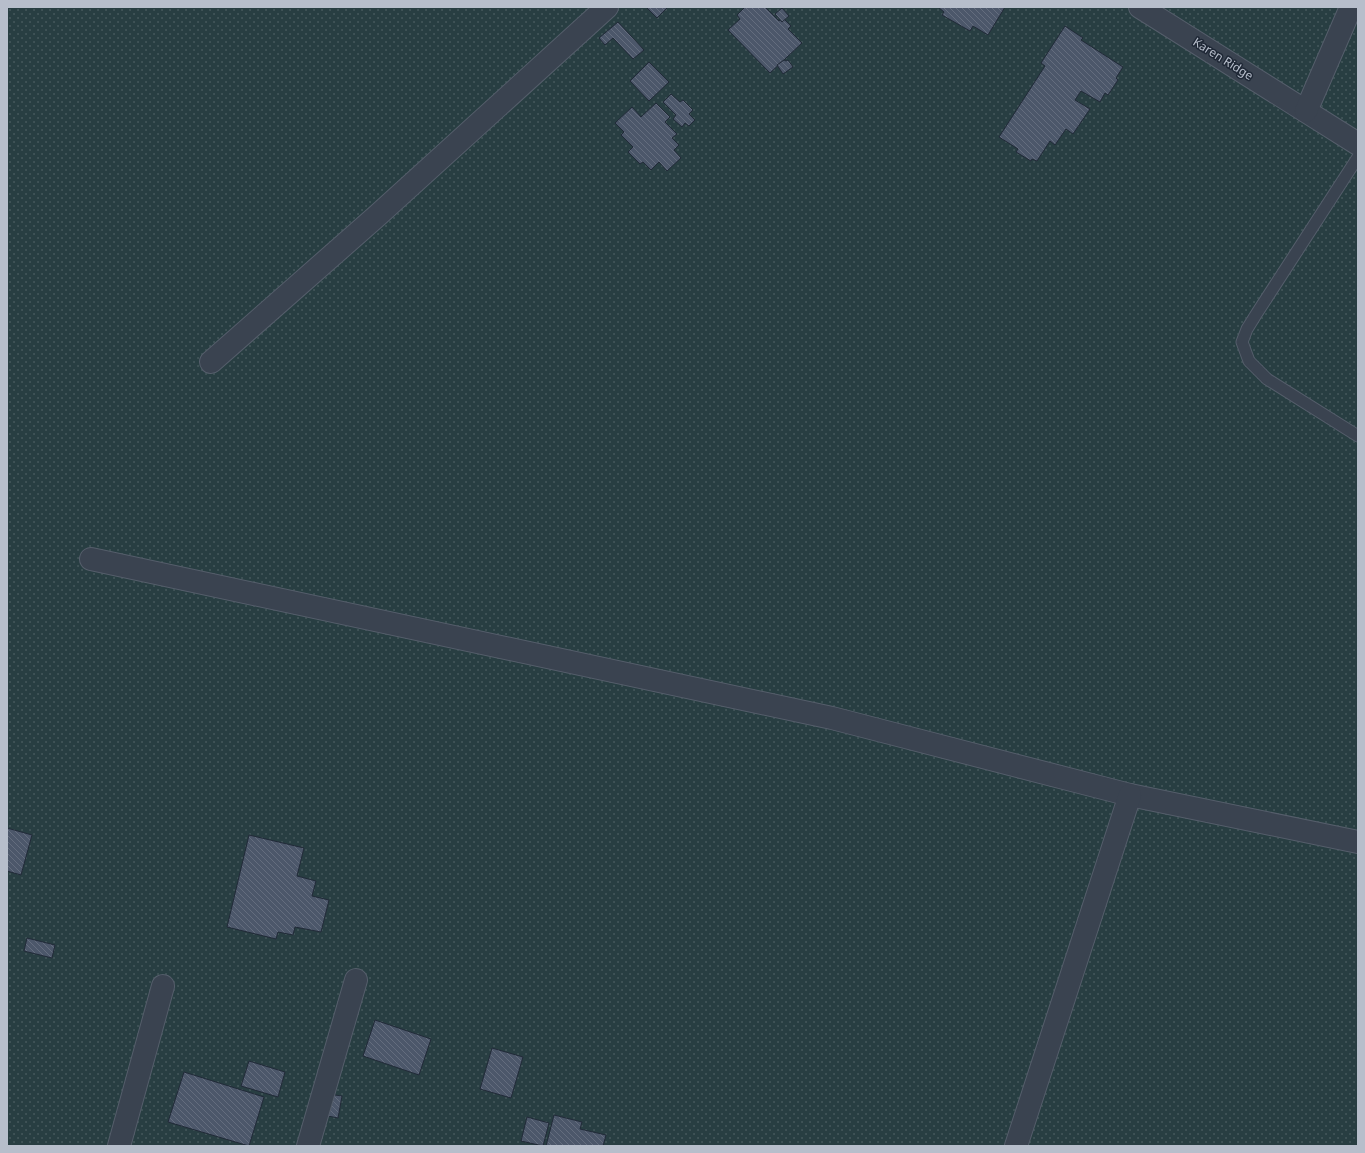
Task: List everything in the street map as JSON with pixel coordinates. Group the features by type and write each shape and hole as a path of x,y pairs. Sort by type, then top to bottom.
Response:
{"street":[{"path":"211,362 378,215 607,7"},
{"name":"Karen Ridge","path":"1140,7 1358,144"},
{"path":"1306,111 1351,7"},
{"path":"91,559 832,718 1130,795 1358,842"},
{"path":"1016,1146 1130,795"},
{"path":"308,1146 356,980"},
{"path":"119,1146 163,986"}],"lane":[{"path":"1358,157 1247,328 1242,342 1249,361 1267,379 1358,436"}],"green space":[{"path":"7,7 1358,7 1358,1146 7,1146"}],"building":[{"path":"646,7 668,7 657,18"},
{"path":"745,7 765,7 779,21 783,18 791,26 788,29 802,43 770,73 728,30 740,19 737,15"},
{"path":"938,7 1005,7 988,35 973,26 970,31 942,15 944,12"},
{"path":"782,8 789,16 782,22 775,14"},
{"path":"618,22 644,50 633,59 613,38 605,45 599,38"},
{"path":"1065,26 1083,38 1081,40 1123,67 1116,78 1118,80 1108,95 1105,93 1100,102 1081,91 1075,100 1090,109 1073,134 1066,129 1055,145 1050,141 1037,161 1032,159 1031,161 1016,152 1018,149 999,137 1045,66 1041,63"},
{"path":"784,60 788,60 793,67 783,74 777,65"},
{"path":"649,62 669,82 649,101 630,81"},
{"path":"671,94 680,102 683,100 693,110 689,114 695,120 689,126 685,123 682,127 673,119 676,115 663,102"},
{"path":"656,103 670,117 665,122 677,134 672,138 679,145 674,150 681,158 667,171 659,162 651,170 643,162 640,164 628,152 633,147 621,135 624,132 615,123 632,107 641,117"},
{"path":"7,828 32,835 21,875 7,871"},
{"path":"249,835 304,848 297,876 316,881 312,896 329,900 321,932 295,927 293,935 278,932 276,939 227,927"},
{"path":"27,938 55,945 52,958 24,951"},
{"path":"375,1020 431,1039 419,1075 363,1056"},
{"path":"492,1048 523,1057 511,1098 480,1089"},
{"path":"249,1061 285,1072 278,1097 241,1086"},
{"path":"184,1072 264,1097 249,1146 168,1122"},
{"path":"328,1094 342,1096 338,1118 323,1115"},
{"path":"554,1115 582,1122 580,1129 606,1135 603,1146 546,1146"},
{"path":"527,1117 549,1123 543,1146 521,1141"}]}
